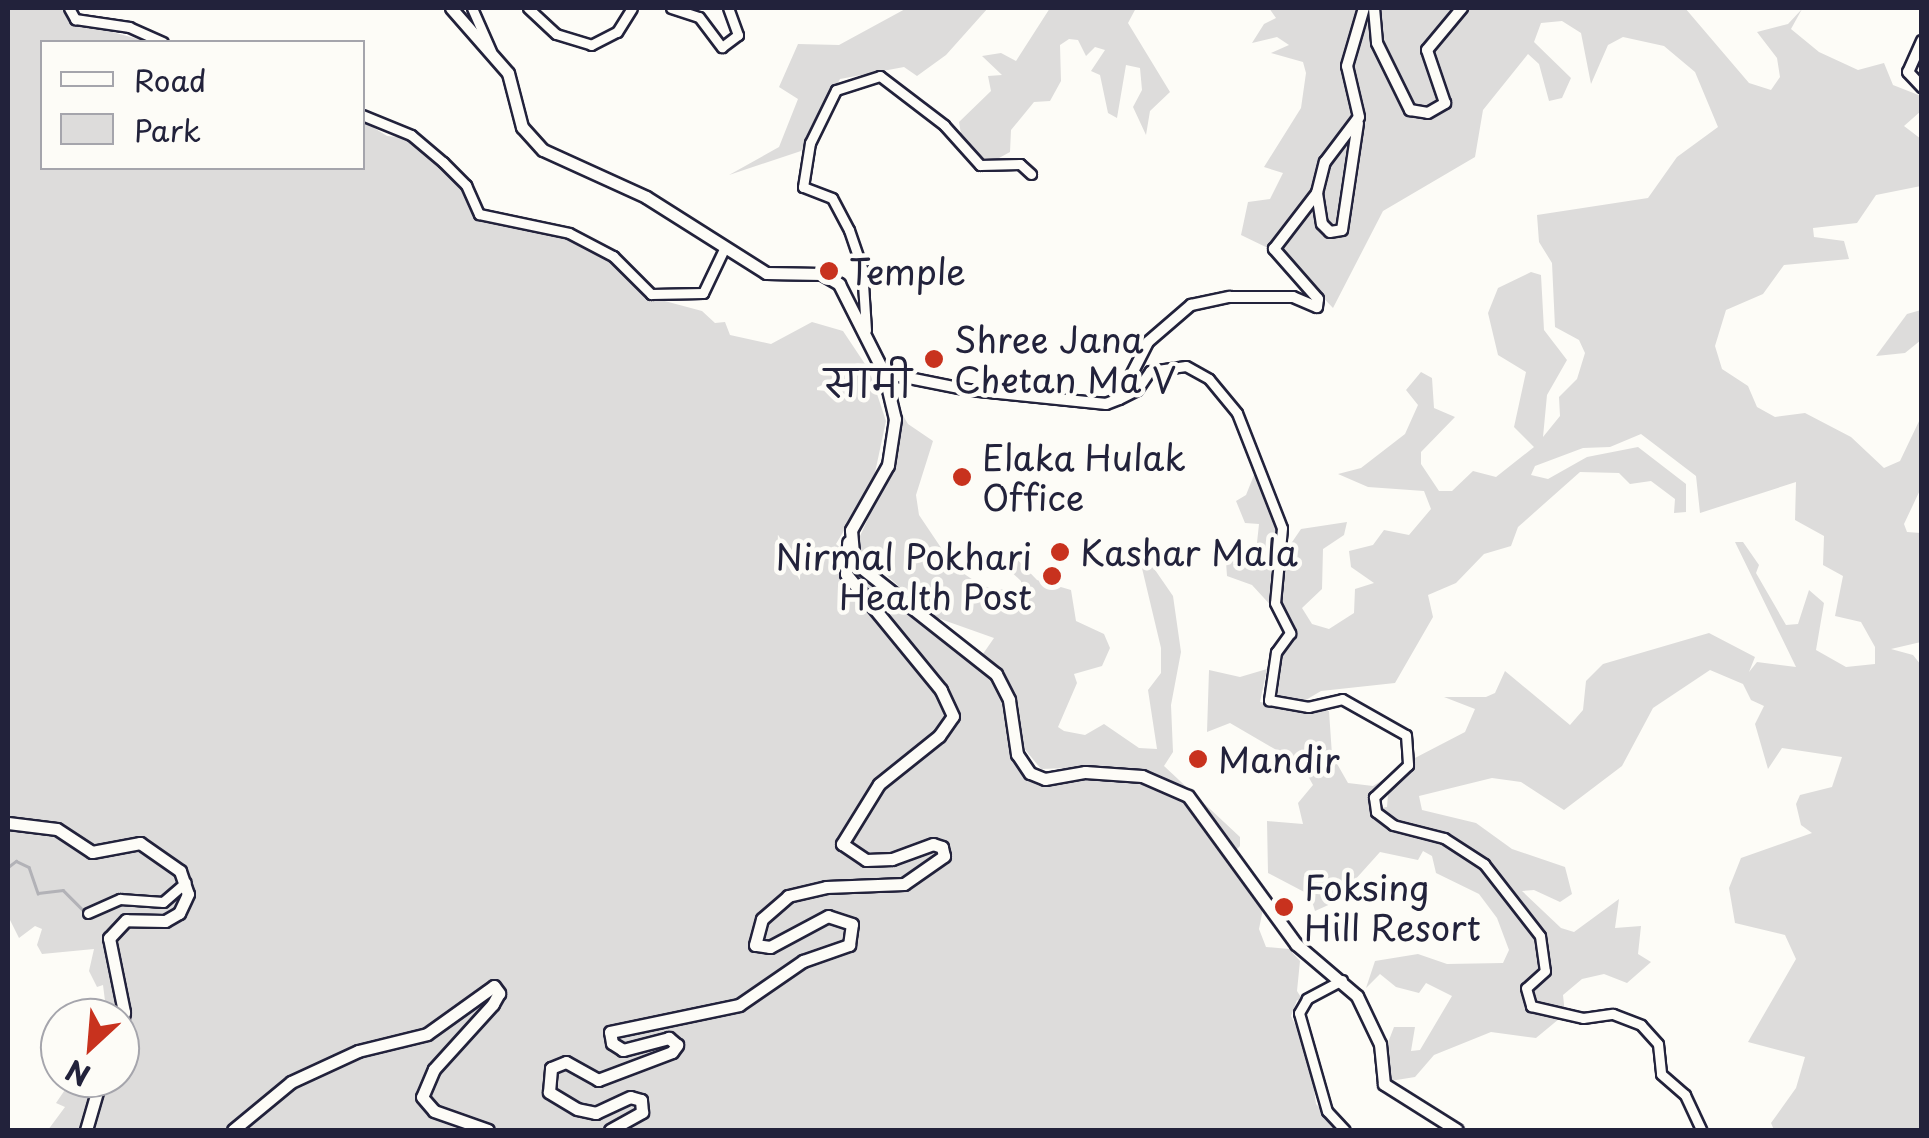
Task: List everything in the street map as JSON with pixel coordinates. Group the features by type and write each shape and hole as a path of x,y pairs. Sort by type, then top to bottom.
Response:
{"main road":[{"path":"451,8 492,50 508,73 522,127 542,150 646,198 723,251 776,276 830,277 847,297 884,373 895,419 893,449 849,540 846,574 942,690 953,716 939,736 879,784 842,844 866,860 892,859 932,844 942,846 944,856 904,884 826,887 776,904 753,936 760,948 828,916 852,924 852,939 803,961 739,1004 612,1028 612,1043 623,1050 673,1040 675,1049 667,1054 598,1080 566,1062 551,1068 549,1092 577,1110 596,1113 630,1097 641,1100 642,1112 610,1130"},
{"path":"849,540 854,562 996,674 1009,700 1016,754 1030,774 1044,779 1104,772 1174,786 1204,815 1296,944 1342,980 1380,1044 1384,1084 1457,1130"},
{"path":"8,824 57,830 92,852 152,847 186,882 184,907 164,920 126,920 112,932 109,946 120,998"},
{"path":"233,1130 292,1082 358,1051 427,1034 494,986 499,993 493,1004 434,1069 422,1097 434,1111 488,1130"},
{"path":"86,1130 95,1098"}],"street":[{"path":"69,8 75,19 128,27 157,40"},
{"path":"472,8 492,50"},
{"path":"528,8 556,34 591,45 617,32 632,8"},
{"path":"671,8 696,15 713,42 724,47 738,35 728,8"},
{"path":"1317,193 1322,224 1330,232 1342,230 1359,118 1347,66 1364,8"},
{"path":"1374,8 1377,43 1410,110 1428,113 1445,102 1427,50 1462,8"},
{"path":"1922,41 1908,72 1922,87"},
{"path":"867,343 860,256 832,198 803,187 810,144 836,90 880,76 944,125 980,165 1004,161 1031,174"},
{"path":"365,116 411,135 443,162 466,185 479,214 569,233 613,256 651,294 703,294 723,251"},
{"path":"1119,399 1148,342 1191,305 1230,296 1293,297 1317,307 1318,298 1274,249 1317,193 1326,162 1359,118"},
{"path":"884,373 1021,396 1106,404 1137,390 1150,371 1186,366 1209,379 1252,443 1282,528 1275,603 1290,633 1276,652 1269,700 1308,707 1342,700 1406,735 1408,765 1374,798 1376,812 1393,824 1444,838 1484,864 1540,936 1546,971 1526,988 1531,1006 1593,1019 1613,1014 1642,1025 1658,1044 1660,1074 1684,1095 1701,1130"},
{"path":"88,914 120,899 164,902 186,882"},
{"path":"1342,980 1307,999 1299,1012 1327,1111 1346,1130"}],"green space":[{"path":"8,8 65,8 72,21 142,40 40,40 40,170 365,170 365,122 387,136 409,138 460,184 479,219 570,239 614,262 646,296 702,311 715,323 725,322 730,335 771,344 812,322 843,331 869,370 886,421 873,482 836,544 941,641 976,664 994,638 932,616 855,547 891,468 899,433 895,402 908,424 933,441 916,495 919,515 954,567 982,586 1010,591 1023,608 1021,581 1005,566 1013,555 1037,580 1071,590 1076,621 1104,634 1110,648 1102,666 1074,674 1077,683 1058,727 1064,731 1085,735 1104,724 1139,748 1157,749 1148,690 1161,673 1161,648 1141,564 1153,567 1173,596 1181,652 1171,705 1173,752 1164,766 1240,837 1240,846 1236,850 1191,795 1170,781 1094,767 1041,769 1018,741 1009,741 1010,752 1028,777 1046,784 1104,776 1164,790 1197,813 1264,904 1259,929 1266,947 1289,949 1300,961 1297,991 1304,1002 1297,1000 1291,1016 1309,1053 1316,1104 1340,1130 48,1130 65,1107 56,1103 59,1098 140,1098 140,998 105,998 103,985 97,987 89,971 94,949 42,954 37,945 42,929 35,926 19,938 8,916"},
{"path":"907,8 988,8 946,55 917,76 904,67 840,79 801,151 729,175 779,147 798,99 779,87 798,44 839,45"},
{"path":"1050,8 1136,8 1128,23 1170,92 1150,111 1146,135 1133,107 1142,90 1140,68 1126,65 1117,118 1108,113 1100,75 1091,71 1105,50 1095,47 1086,56 1078,40 1069,39 1060,45 1061,81 1050,101 1034,102 1011,130 1010,152 988,164 962,140 959,122 991,91 988,76 1002,75 982,56 1001,53 1016,61"},
{"path":"1269,8 1685,8 1749,83 1771,90 1780,77 1777,58 1757,32 1788,24 1802,9 1791,29 1819,52 1858,70 1884,63 1893,85 1921,96 1921,111 1904,126 1921,139 1921,186 1876,195 1857,223 1813,228 1814,237 1844,241 1849,259 1784,265 1763,294 1726,310 1715,346 1722,369 1748,386 1757,407 1775,417 1805,413 1851,437 1884,468 1900,461 1921,417 1921,488 1904,524 1907,532 1921,533 1921,642 1891,649 1913,655 1921,665 1921,1130 1774,1130 1771,1123 1796,1088 1805,1057 1748,1042 1796,959 1785,935 1735,923 1729,888 1741,858 1812,833 1801,825 1796,804 1800,795 1832,787 1842,757 1782,748 1768,769 1755,724 1764,706 1751,700 1743,684 1710,670 1653,708 1622,766 1564,810 1521,782 1492,778 1419,796 1422,810 1476,823 1512,849 1565,867 1572,894 1560,902 1534,890 1522,891 1561,928 1574,932 1619,899 1615,928 1641,926 1638,954 1651,962 1627,983 1604,974 1582,979 1563,995 1565,1014 1536,1038 1491,1032 1434,1055 1415,1077 1384,1082 1384,1053 1394,1027 1415,1027 1411,1051 1420,1050 1452,996 1426,983 1419,993 1396,987 1380,974 1366,988 1375,961 1418,954 1447,964 1503,963 1509,950 1497,918 1479,894 1436,873 1432,856 1423,851 1418,860 1380,852 1335,902 1315,911 1310,895 1268,873 1267,821 1303,824 1298,803 1313,785 1302,765 1230,723 1207,732 1209,670 1240,677 1267,669 1260,702 1329,711 1332,755 1348,783 1373,786 1394,773 1372,796 1373,809 1387,807 1388,794 1413,759 1465,732 1475,709 1444,697 1486,697 1495,693 1505,671 1570,725 1583,710 1586,681 1603,664 1709,633 1755,657 1749,672 1757,662 1796,667 1735,542 1743,542 1759,565 1756,573 1786,625 1798,624 1809,590 1824,603 1816,650 1846,667 1875,664 1875,647 1861,622 1835,616 1843,576 1823,565 1824,536 1795,520 1796,482 1700,513 1696,476 1641,434 1610,447 1583,448 1535,466 1531,475 1548,479 1587,457 1638,447 1686,484 1686,512 1674,513 1675,499 1651,481 1630,484 1619,473 1580,472 1518,527 1511,546 1484,554 1456,583 1428,595 1433,617 1395,683 1321,691 1299,704 1273,696 1281,654 1296,637 1281,601 1288,548 1301,529 1347,522 1344,535 1323,549 1322,589 1302,608 1312,624 1329,629 1354,613 1355,589 1374,583 1351,567 1349,551 1373,545 1384,530 1409,535 1431,509 1424,491 1368,487 1338,474 1361,468 1405,434 1418,405 1406,390 1421,372 1432,378 1434,408 1455,417 1421,452 1421,464 1439,491 1452,491 1473,471 1496,477 1534,447 1514,427 1526,372 1498,355 1488,313 1498,288 1531,272 1541,275 1544,330 1567,360 1547,395 1543,437 1560,416 1559,397 1577,379 1585,353 1579,340 1555,327 1552,263 1539,242 1537,215 1648,198 1677,157 1718,127 1695,72 1664,46 1623,37 1608,45 1591,84 1581,33 1562,21 1541,23 1534,42 1571,78 1562,98 1549,101 1539,64 1528,54 1483,110 1475,157 1383,211 1333,308 1282,255 1241,235 1248,202 1270,199 1283,173 1264,167 1301,108 1306,73 1303,62 1271,53 1289,45 1277,37 1252,43 1264,24 1276,18"},
{"path":"1921,310 1921,340 1905,353 1876,356 1907,314"},
{"path":"1256,470 1280,539 1275,610 1252,585 1227,576 1225,548 1238,549 1241,561 1256,552 1259,524 1245,523 1236,501 1246,495"}],"waterway":[{"path":"8,867 16,861 29,867 38,893 63,890 86,913"}],"place":[{"name":"Temple","path":"829,271"},
{"name":"Shree Jana Chetan Ma V","path":"934,359"},
{"name":"Elaka Hulak Office","path":"962,477"},
{"name":"Kashar Mala","path":"1060,552"},
{"name":"Nirmal Pokhari Health Post","path":"1052,576"},
{"name":"Mandir","path":"1198,759"},
{"name":"Foksing Hill Resort","path":"1284,907"}],"district":[{"name":"सामी","path":"868,382"}]}
